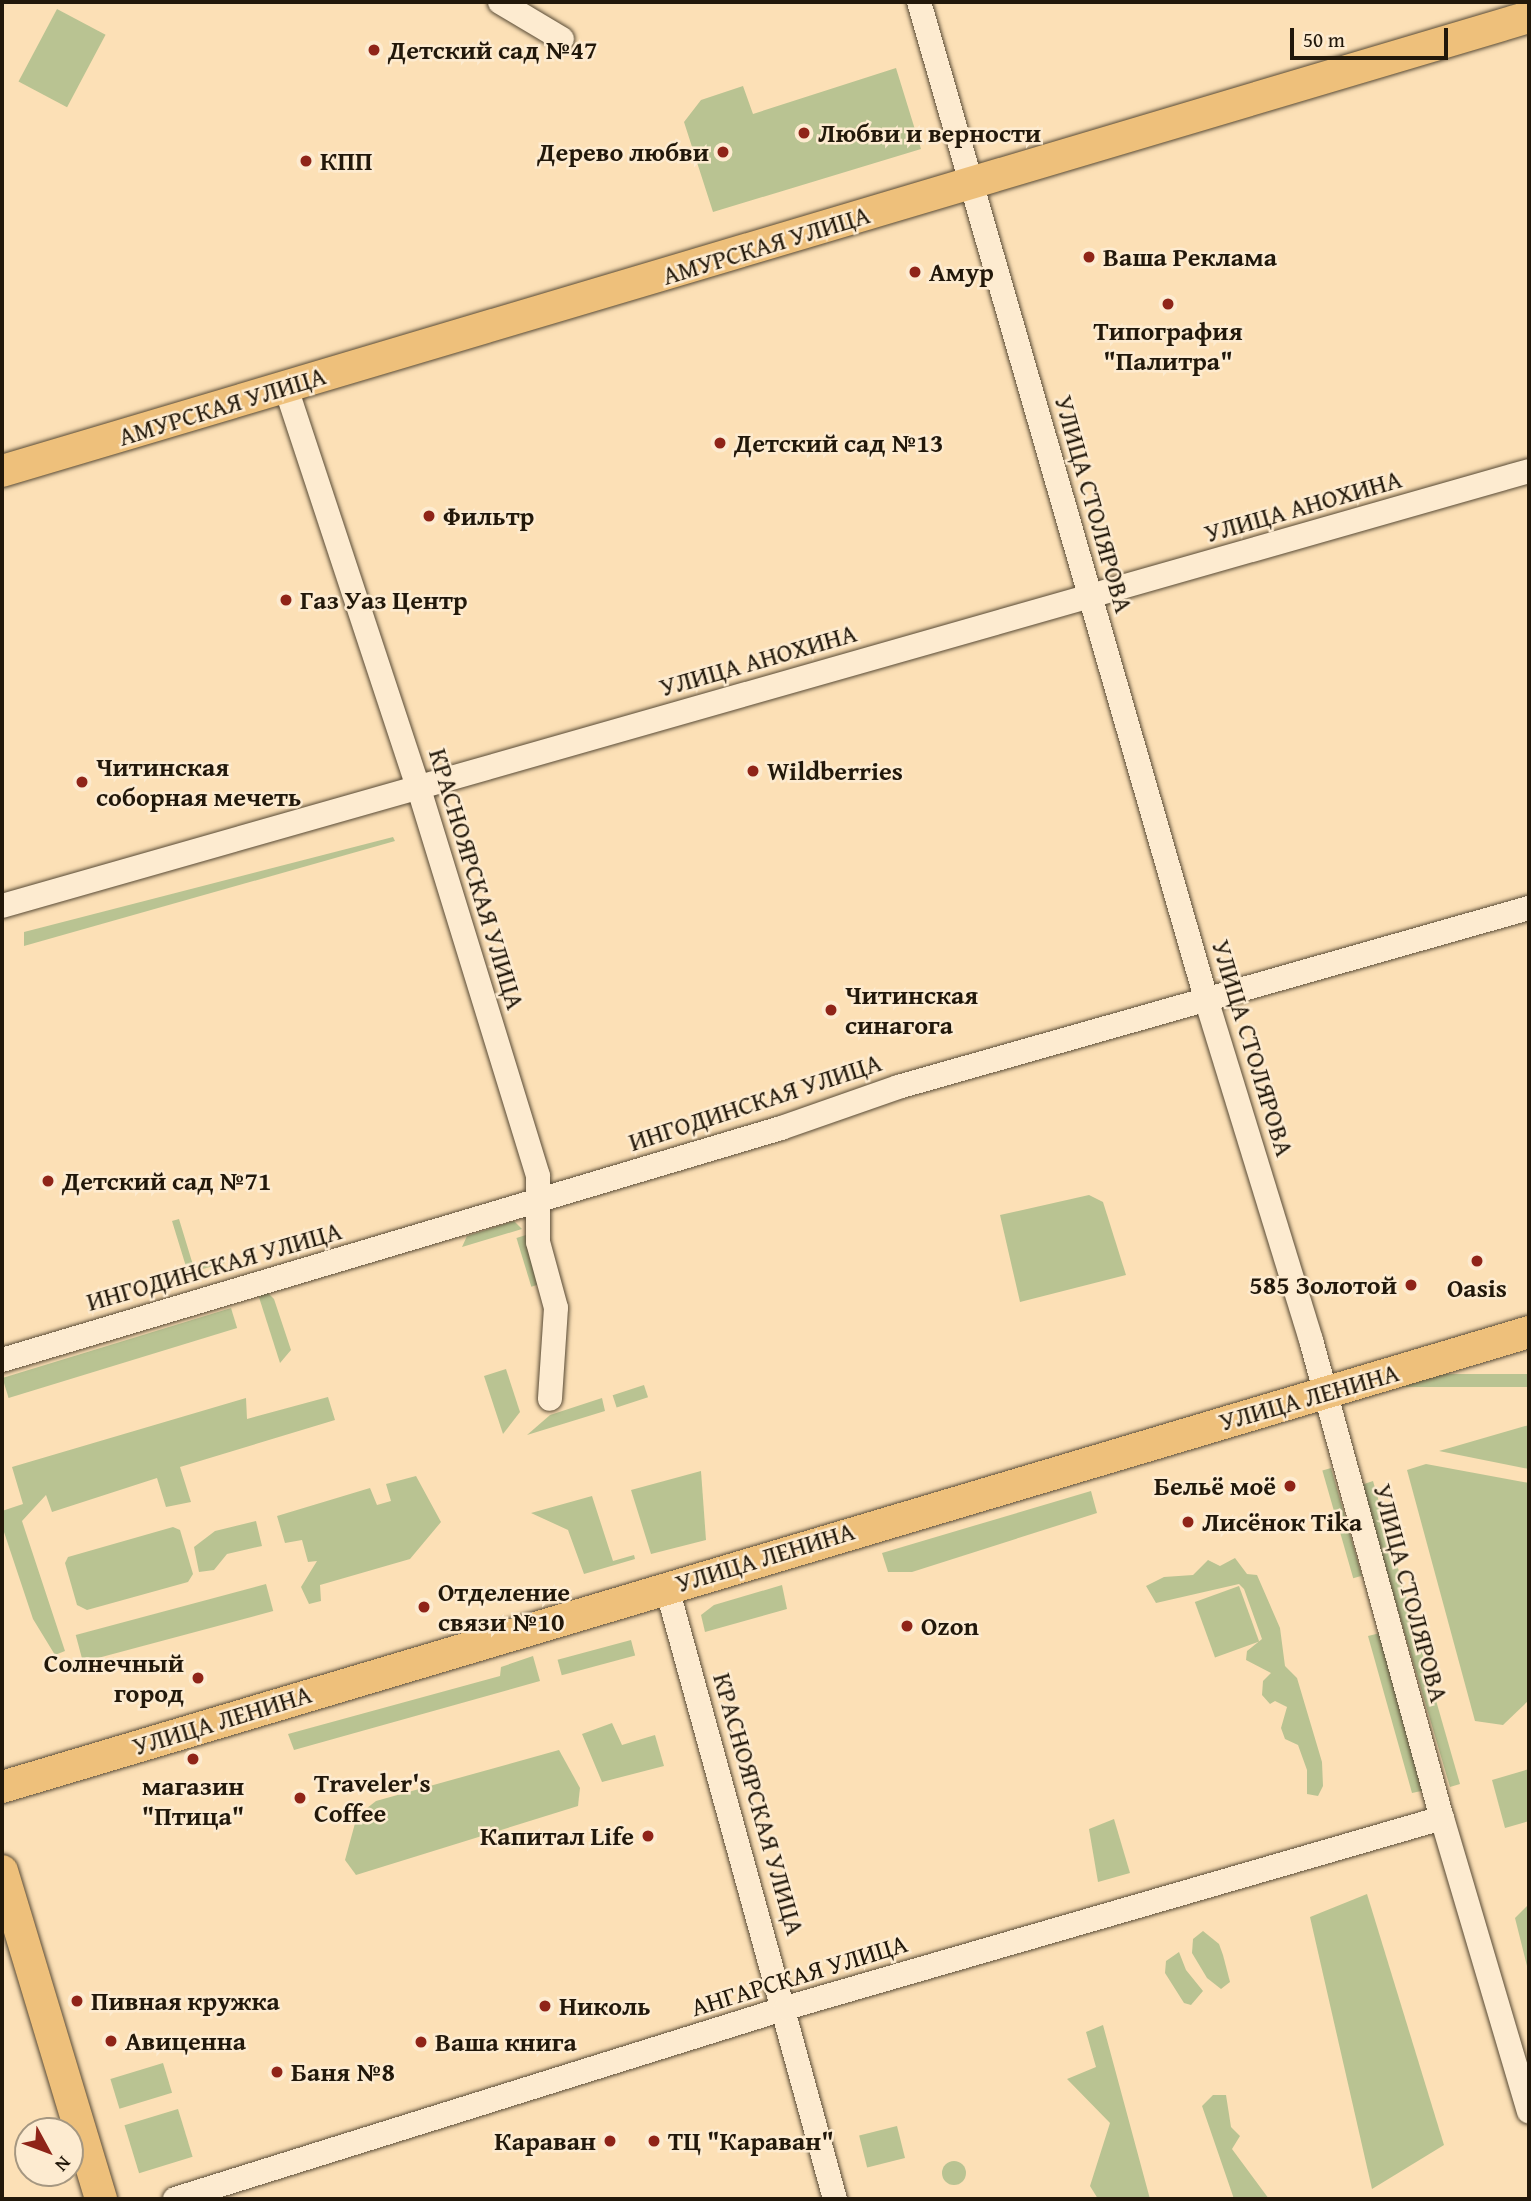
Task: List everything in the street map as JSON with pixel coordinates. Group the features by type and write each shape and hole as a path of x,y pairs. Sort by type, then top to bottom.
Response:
{"main road":[{"name":"АМУРСКАЯ УЛИЦА","path":"2,471 1529,17"},
{"name":"УЛИЦА ЛЕНИНА","path":"2,1787 1529,1332"},
{"path":"2,1871 101,2199"}],"street":[{"path":"500,2 562,39"},
{"name":"УЛИЦА СТОЛЯРОВА","path":"919,2 1207,1002 1325,1392 1442,1818 1529,2112"},
{"name":"КРАСНОЯРСКАЯ УЛИЦА","path":"285,385 419,789 538,1176 538,1242 556,1308 550,1399"},
{"name":"УЛИЦА АНОХИНА","path":"2,906 1090,599 1529,471"},
{"name":"ИНГОДИНСКАЯ УЛИЦА","path":"2,1360 782,1128 898,1087 1207,1002 1529,908"},
{"name":"КРАСНОЯРСКАЯ УЛИЦА","path":"667,1588 786,2008 835,2199"},
{"name":"АНГАРСКАЯ УЛИЦА","path":"175,2199 786,2008 1442,1818"}],"green space":[{"path":"57,9 106,35 67,107 19,81"},
{"path":"896,68 921,149 713,212 684,122 701,100 743,86 753,114"},
{"path":"393,837 395,841 24,946 24,932"},
{"path":"1089,1195 1103,1202 1126,1275 1020,1302 1000,1215"},
{"path":"179,1219 193,1265 223,1257 225,1263 188,1273 172,1221"},
{"path":"514,1221 522,1229 462,1247 467,1236"},
{"path":"526,1235 541,1284 531,1287 516,1238"},
{"path":"257,1291 267,1292 274,1299 291,1350 280,1363"},
{"path":"231,1308 237,1328 9,1398 2,1378"},
{"path":"506,1369 520,1412 503,1434 484,1376"},
{"path":"1381,1374 1529,1374 1529,1387 1381,1387"},
{"path":"644,1385 648,1397 617,1408 613,1395"},
{"path":"328,1397 335,1420 180,1467 191,1502 166,1507 157,1478 52,1512 46,1495 22,1521 65,1651 55,1655 33,1619 2,1526 2,1511 23,1504 12,1467 246,1398 247,1419"},
{"path":"602,1398 605,1411 527,1435 550,1415"},
{"path":"1529,1425 1529,1469 1439,1451"},
{"path":"1426,1464 1529,1483 1529,1700 1503,1725 1475,1721 1407,1470"},
{"path":"1331,1468 1362,1576 1353,1578 1322,1470"},
{"path":"701,1471 706,1540 651,1554 631,1490"},
{"path":"416,1476 441,1522 410,1559 320,1585 321,1601 309,1604 301,1587 317,1561 308,1562 302,1540 285,1543 277,1516 370,1488 377,1505 391,1501 386,1484"},
{"path":"1373,1481 1460,1784 1450,1787 1361,1485"},
{"path":"1091,1491 1097,1513 912,1572 888,1572 882,1553"},
{"path":"592,1496 613,1561 634,1555 635,1559 584,1574 568,1530 531,1513"},
{"path":"256,1521 262,1546 227,1554 214,1570 199,1572 194,1547 215,1531"},
{"path":"173,1527 180,1530 193,1574 188,1582 87,1610 77,1605 65,1563 68,1557"},
{"path":"1235,1558 1247,1574 1257,1575 1280,1628 1285,1666 1297,1678 1322,1762 1323,1786 1318,1796 1307,1794 1307,1770 1298,1745 1285,1739 1281,1728 1287,1707 1275,1701 1270,1704 1262,1695 1263,1681 1271,1673 1246,1660 1247,1651 1262,1639 1244,1589 1239,1584 1156,1603 1146,1586 1164,1577 1193,1575 1208,1560 1220,1566"},
{"path":"266,1584 273,1611 83,1662 76,1635"},
{"path":"782,1585 787,1609 705,1632 701,1615 714,1605"},
{"path":"1239,1586 1259,1641 1215,1658 1195,1602"},
{"path":"1380,1633 1426,1790 1412,1793 1368,1636"},
{"path":"631,1640 635,1655 562,1675 558,1660"},
{"path":"533,1656 540,1681 294,1750 288,1734 500,1676 501,1667"},
{"path":"612,1723 622,1745 655,1735 664,1766 602,1782 582,1734"},
{"path":"559,1750 580,1788 578,1806 356,1875 345,1860 357,1816 376,1801"},
{"path":"1529,1769 1529,1821 1505,1828 1492,1780"},
{"path":"1114,1819 1130,1873 1098,1882 1089,1829"},
{"path":"1367,1894 1444,2145 1372,2189 1310,1917"},
{"path":"1529,1904 1529,1974 1515,1918"},
{"path":"1203,1931 1219,1944 1223,1955 1230,1982 1221,1989 1207,1978 1192,1953 1193,1939"},
{"path":"1179,1952 1186,1970 1203,1991 1191,2005 1184,2003 1165,1973 1166,1961"},
{"path":"1103,2025 1150,2199 1098,2199 1090,2186 1110,2123 1067,2079 1096,2067 1086,2032"},
{"path":"163,2063 172,2093 119,2109 110,2079"},
{"path":"1213,2095 1226,2095 1231,2127 1240,2136 1232,2149 1269,2199 1234,2199 1202,2106"},
{"path":"178,2109 193,2157 139,2173 124,2125"},
{"path":"897,2126 905,2158 867,2167 859,2135"},
{"path":"954,2161 962,2165 966,2173 962,2181 954,2185 946,2181 942,2173 946,2165"}],"place":[{"name":"Детский сад №47","path":"374,50"},
{"name":"Любви и верности","path":"804,133"},
{"name":"Дерево любви","path":"723,152"},
{"name":"КПП","path":"306,161"},
{"name":"Ваша Реклама","path":"1089,257"},
{"name":"Амур","path":"915,272"},
{"name":"Типография \"Палитра\"","path":"1168,304"},
{"name":"Детский сад №13","path":"720,443"},
{"name":"Фильтр","path":"429,516"},
{"name":"Газ Уаз Центр","path":"286,600"},
{"name":"Wildberries","path":"753,771"},
{"name":"Читинская соборная мечеть","path":"82,782"},
{"name":"Читинская синагога","path":"831,1010"},
{"name":"Детский сад №71","path":"48,1181"},
{"name":"Oasis","path":"1477,1261"},
{"name":"585 Золотой","path":"1411,1285"},
{"name":"Бельё моё","path":"1290,1486"},
{"name":"Лисёнок Tika","path":"1188,1522"},
{"name":"Отделение связи №10","path":"424,1607"},
{"name":"Ozon","path":"907,1626"},
{"name":"Солнечный город","path":"198,1678"},
{"name":"магазин \"Птица\"","path":"193,1759"},
{"name":"Traveler's Coffee","path":"300,1798"},
{"name":"Капитал Life","path":"648,1836"},
{"name":"Пивная кружка","path":"77,2001"},
{"name":"Николь","path":"545,2006"},
{"name":"Авиценна","path":"111,2041"},
{"name":"Ваша книга","path":"421,2042"},
{"name":"Баня №8","path":"277,2072"},
{"name":"Караван","path":"610,2141"},
{"name":"ТЦ \"Караван\"","path":"654,2141"}]}
